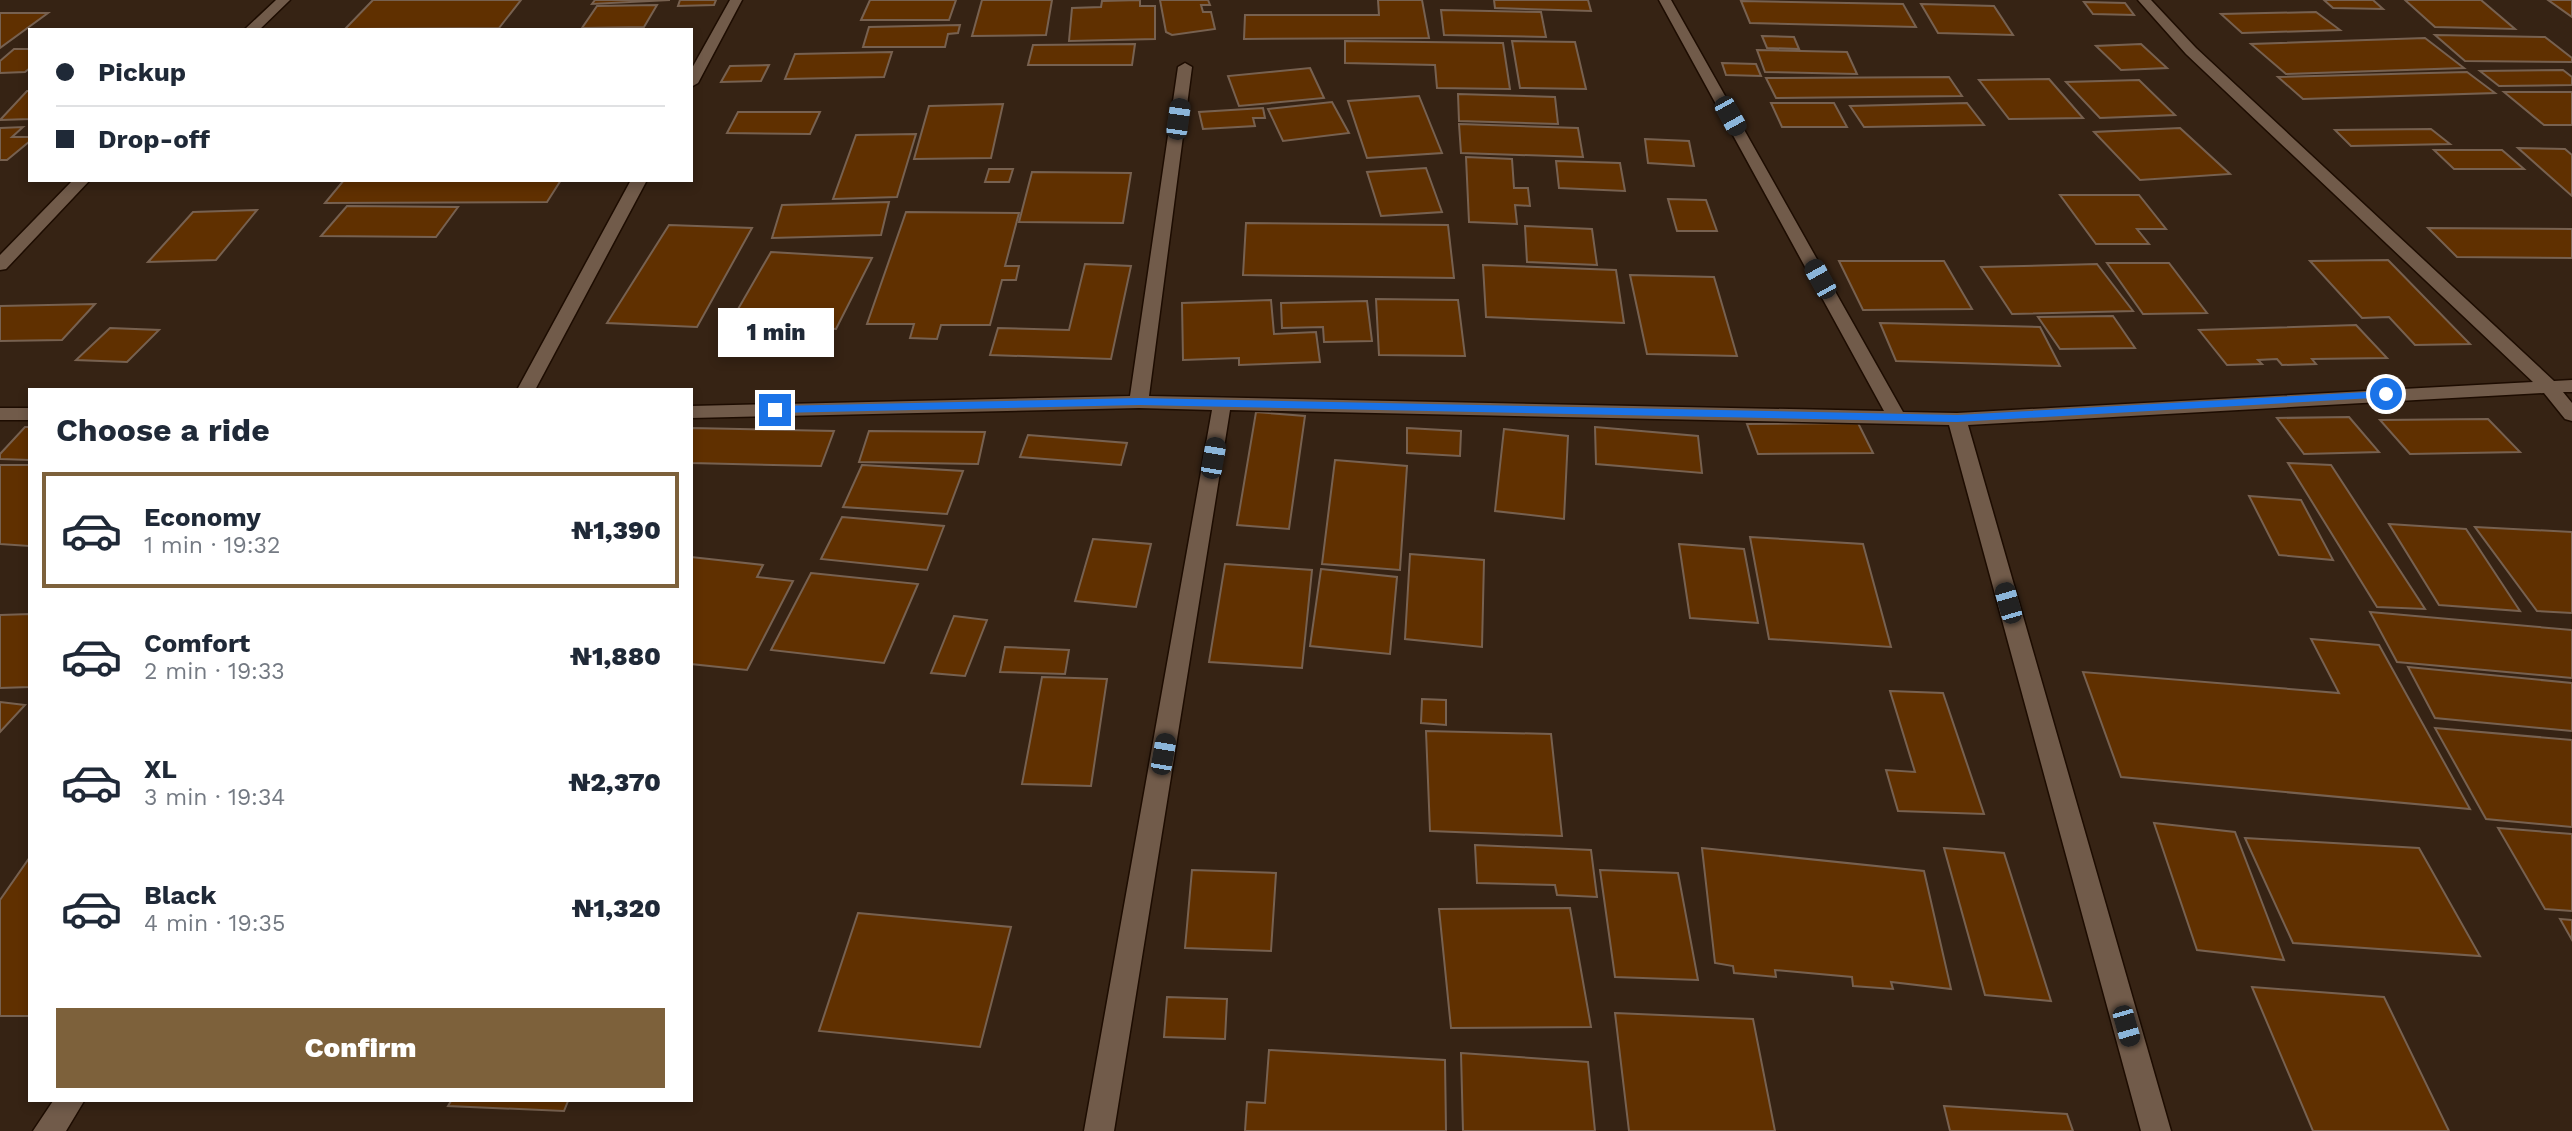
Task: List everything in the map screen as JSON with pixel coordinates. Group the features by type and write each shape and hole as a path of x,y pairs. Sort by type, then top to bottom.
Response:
{"street":[{"path":"253,28 284,0"},
{"path":"693,79 736,0"},
{"path":"1665,0 1898,419"},
{"path":"2144,0 2191,51 2547,385 2572,415"},
{"path":"1139,402 1185,67"},
{"path":"0,265 80,182"},
{"path":"527,388 638,182"},
{"path":"693,412 1139,402 1957,419 2547,385 2572,386"},
{"path":"1099,1131 1222,404"},
{"path":"0,414 28,414"},
{"path":"1957,419 2156,1131"},
{"path":"48,1131 68,1102"}],"building":[{"path":"373,0 521,0 499,28 346,28"},
{"path":"595,0 670,0 592,4"},
{"path":"680,0 716,0 714,5 678,6"},
{"path":"870,0 956,0 949,20 861,20"},
{"path":"982,0 1052,0 1046,35 972,36"},
{"path":"1140,0 1140,6 1155,6 1155,39 1069,41 1072,8 1101,7 1102,1"},
{"path":"1160,0 1208,0 1210,5 1201,5 1203,12 1211,12 1215,29 1172,35 1166,32"},
{"path":"1378,0 1422,0 1429,38 1244,39 1245,15 1379,15"},
{"path":"1494,0 1588,0 1591,11 1495,8"},
{"path":"2324,0 2373,0 2383,9 2333,8"},
{"path":"2405,0 2481,0 2515,29 2435,27"},
{"path":"2548,0 2572,0 2572,17"},
{"path":"1741,1 1903,4 1916,27 1750,23"},
{"path":"2084,2 2125,3 2134,15 2093,14"},
{"path":"1921,4 1994,6 2013,35 1938,33"},
{"path":"657,5 644,27 582,28 597,6"},
{"path":"1441,10 1541,12 1546,37 1444,35"},
{"path":"2316,12 2340,30 2242,33 2221,14"},
{"path":"0,13 48,13 0,48"},
{"path":"960,25 958,33 948,34 945,47 863,47 869,27"},
{"path":"2435,35 2545,37 2572,58 2572,62 2465,61"},
{"path":"1762,36 1794,37 1799,49 1767,48"},
{"path":"2425,38 2464,68 2286,74 2251,44"},
{"path":"1345,41 1503,43 1510,89 1437,88 1435,65 1345,63"},
{"path":"1512,41 1575,42 1586,89 1520,88"},
{"path":"1135,44 1132,65 1028,65 1033,45"},
{"path":"2141,44 2167,68 2121,70 2096,46"},
{"path":"14,49 28,49 28,70 25,72 0,73 0,61"},
{"path":"1757,50 1847,52 1857,74 1765,72"},
{"path":"892,52 884,77 785,79 795,54"},
{"path":"1722,63 1756,64 1761,76 1726,75"},
{"path":"769,65 761,81 721,82 730,66"},
{"path":"1310,68 1324,98 1239,106 1228,76"},
{"path":"2563,70 2572,77 2572,85 2499,86 2480,71"},
{"path":"2467,72 2495,93 2303,99 2278,77"},
{"path":"1949,77 1962,96 1776,98 1766,78"},
{"path":"2049,79 2083,118 2009,119 1979,80"},
{"path":"2139,80 2175,115 2100,118 2066,82"},
{"path":"27,91 28,91 28,119 0,120"},
{"path":"2504,92 2572,92 2572,125 2544,125"},
{"path":"1458,94 1555,97 1558,124 1459,121"},
{"path":"1419,96 1442,153 1367,158 1348,101"},
{"path":"1332,102 1349,133 1283,141 1268,109"},
{"path":"1771,103 1834,103 1847,127 1782,127"},
{"path":"1967,103 1984,125 1864,127 1850,106"},
{"path":"1003,104 991,158 914,159 929,106"},
{"path":"1263,108 1265,118 1253,118 1255,126 1203,129 1199,112"},
{"path":"738,112 820,112 810,134 727,133"},
{"path":"1459,124 1578,128 1583,157 1461,153"},
{"path":"23,127 12,137 28,137 28,143 7,160 0,160 0,128"},
{"path":"2180,128 2230,174 2140,180 2094,132"},
{"path":"2431,129 2450,144 2351,146 2335,130"},
{"path":"916,134 897,197 833,199 856,135"},
{"path":"1645,139 1689,141 1694,166 1648,163"},
{"path":"2518,148 2565,149 2572,155 2572,196"},
{"path":"2434,150 2502,150 2524,169 2454,169"},
{"path":"1466,157 1512,159 1514,188 1528,188 1530,206 1515,205 1517,224 1469,222"},
{"path":"1556,161 1620,163 1625,191 1559,188"},
{"path":"1426,168 1442,212 1381,216 1367,172"},
{"path":"989,169 1013,169 1009,182 985,182"},
{"path":"1032,172 1131,173 1123,223 1019,222"},
{"path":"342,182 560,182 547,202 325,203"},
{"path":"2060,195 2139,195 2166,229 2137,229 2149,244 2096,244"},
{"path":"1668,199 1706,200 1717,231 1677,231"},
{"path":"889,202 881,235 772,238 782,205"},
{"path":"347,206 458,207 436,237 321,236"},
{"path":"257,210 216,260 148,262 193,212"},
{"path":"906,212 1019,213 1005,266 1019,266 1016,280 1002,280 990,325 941,325 937,339 910,338 914,324 867,324"},
{"path":"1246,223 1448,225 1454,278 1243,275"},
{"path":"669,225 752,228 697,327 607,323"},
{"path":"1525,226 1592,229 1597,265 1527,262"},
{"path":"2428,228 2572,229 2572,258 2457,257"},
{"path":"771,252 872,258 836,329 730,323"},
{"path":"2388,260 2470,344 2415,345 2389,317 2362,318 2310,261"},
{"path":"1839,261 1944,261 1972,309 1863,310"},
{"path":"2107,263 2169,263 2207,313 2143,314"},
{"path":"1085,264 1131,266 1111,359 990,355 998,328 1069,330"},
{"path":"2097,264 2133,311 2012,314 1981,267"},
{"path":"1483,265 1616,270 1624,323 1486,317"},
{"path":"1630,275 1714,277 1737,356 1647,354"},
{"path":"1376,299 1458,300 1465,356 1379,355"},
{"path":"1271,300 1274,334 1316,332 1320,362 1239,365 1239,358 1183,360 1182,303"},
{"path":"1367,301 1372,341 1324,342 1323,327 1282,328 1281,303"},
{"path":"95,304 62,340 0,341 0,306"},
{"path":"2113,316 2135,348 2060,349 2038,317"},
{"path":"1880,323 2040,327 2060,366 1896,361"},
{"path":"2356,325 2387,358 2312,359 2316,364 2282,365 2277,359 2258,360 2262,364 2227,365 2199,330"},
{"path":"110,328 159,330 127,362 76,360"},
{"path":"1256,412 1305,416 1289,529 1237,525"},
{"path":"2349,417 2379,452 2304,454 2277,418"},
{"path":"2488,419 2520,452 2410,454 2380,420"},
{"path":"1858,423 1873,453 1758,454 1747,424"},
{"path":"28,427 28,460 0,459 0,454"},
{"path":"1595,427 1698,436 1702,473 1596,464"},
{"path":"693,428 834,431 821,466 693,463"},
{"path":"1407,428 1461,431 1460,456 1407,453"},
{"path":"1504,429 1568,436 1564,519 1495,511"},
{"path":"869,431 985,432 978,464 859,462"},
{"path":"1028,435 1127,443 1121,465 1020,457"},
{"path":"1335,460 1407,466 1400,570 1322,564"},
{"path":"2288,463 2331,465 2425,609 2377,607"},
{"path":"0,465 28,465 28,546 0,544"},
{"path":"862,465 963,471 947,514 843,507"},
{"path":"2249,496 2301,500 2333,560 2279,555"},
{"path":"842,517 944,526 927,570 821,559"},
{"path":"2389,524 2466,529 2520,611 2439,605"},
{"path":"2475,527 2572,532 2572,613 2537,611"},
{"path":"1750,537 1863,544 1891,647 1769,639"},
{"path":"1093,539 1151,544 1136,607 1075,601"},
{"path":"1679,544 1744,549 1758,623 1690,618"},
{"path":"1410,554 1484,560 1482,647 1405,639"},
{"path":"693,557 763,565 757,577 793,581 747,670 693,664"},
{"path":"1225,564 1312,570 1302,668 1209,662"},
{"path":"1321,569 1397,577 1390,654 1310,646"},
{"path":"811,573 918,584 884,663 771,650"},
{"path":"2370,612 2572,630 2572,678 2397,662"},
{"path":"28,614 28,687 0,688 0,615"},
{"path":"954,616 987,620 965,676 931,673"},
{"path":"2311,639 2379,645 2470,809 2121,777 2083,672 2339,693"},
{"path":"1005,647 1069,650 1065,674 1000,672"},
{"path":"2408,667 2572,683 2572,731 2435,718"},
{"path":"1042,677 1107,679 1091,786 1022,784"},
{"path":"1890,691 1943,693 1984,814 1898,811 1886,770 1915,772"},
{"path":"1422,699 1446,700 1446,725 1421,723"},
{"path":"0,702 25,705 0,732"},
{"path":"2435,728 2572,740 2572,827 2486,819"},
{"path":"1426,731 1551,734 1562,836 1430,831"},
{"path":"2154,823 2235,832 2284,960 2197,950"},
{"path":"2498,828 2572,834 2572,911 2545,909"},
{"path":"2245,838 2419,848 2480,956 2293,943"},
{"path":"1475,845 1591,850 1597,897 1557,895 1555,885 1477,883"},
{"path":"1702,848 1924,871 1951,989 1891,982 1893,989 1853,986 1852,977 1775,970 1776,977 1734,973 1733,966 1715,963"},
{"path":"1944,848 2004,853 2051,1001 1985,995"},
{"path":"28,860 28,1016 0,1016 0,900"},
{"path":"1192,870 1276,873 1271,951 1185,948"},
{"path":"1600,870 1678,873 1698,980 1615,977"},
{"path":"1570,908 1591,1027 1451,1028 1439,909"},
{"path":"858,913 1011,927 980,1047 819,1031"},
{"path":"2560,919 2572,920 2572,940"},
{"path":"2252,987 2384,997 2449,1131 2313,1131"},
{"path":"1167,997 1227,999 1225,1039 1164,1037"},
{"path":"1615,1013 1753,1019 1775,1131 1629,1131"},
{"path":"1269,1050 1445,1060 1446,1131 1245,1131 1247,1102 1265,1103"},
{"path":"1461,1053 1588,1062 1595,1131 1463,1131"},
{"path":"450,1102 568,1102 564,1111 448,1106"},
{"path":"1944,1106 2067,1114 2073,1131 1950,1131"}],"route":[{"path":"775,410 1139,402 1957,419 2386,394"}]}
